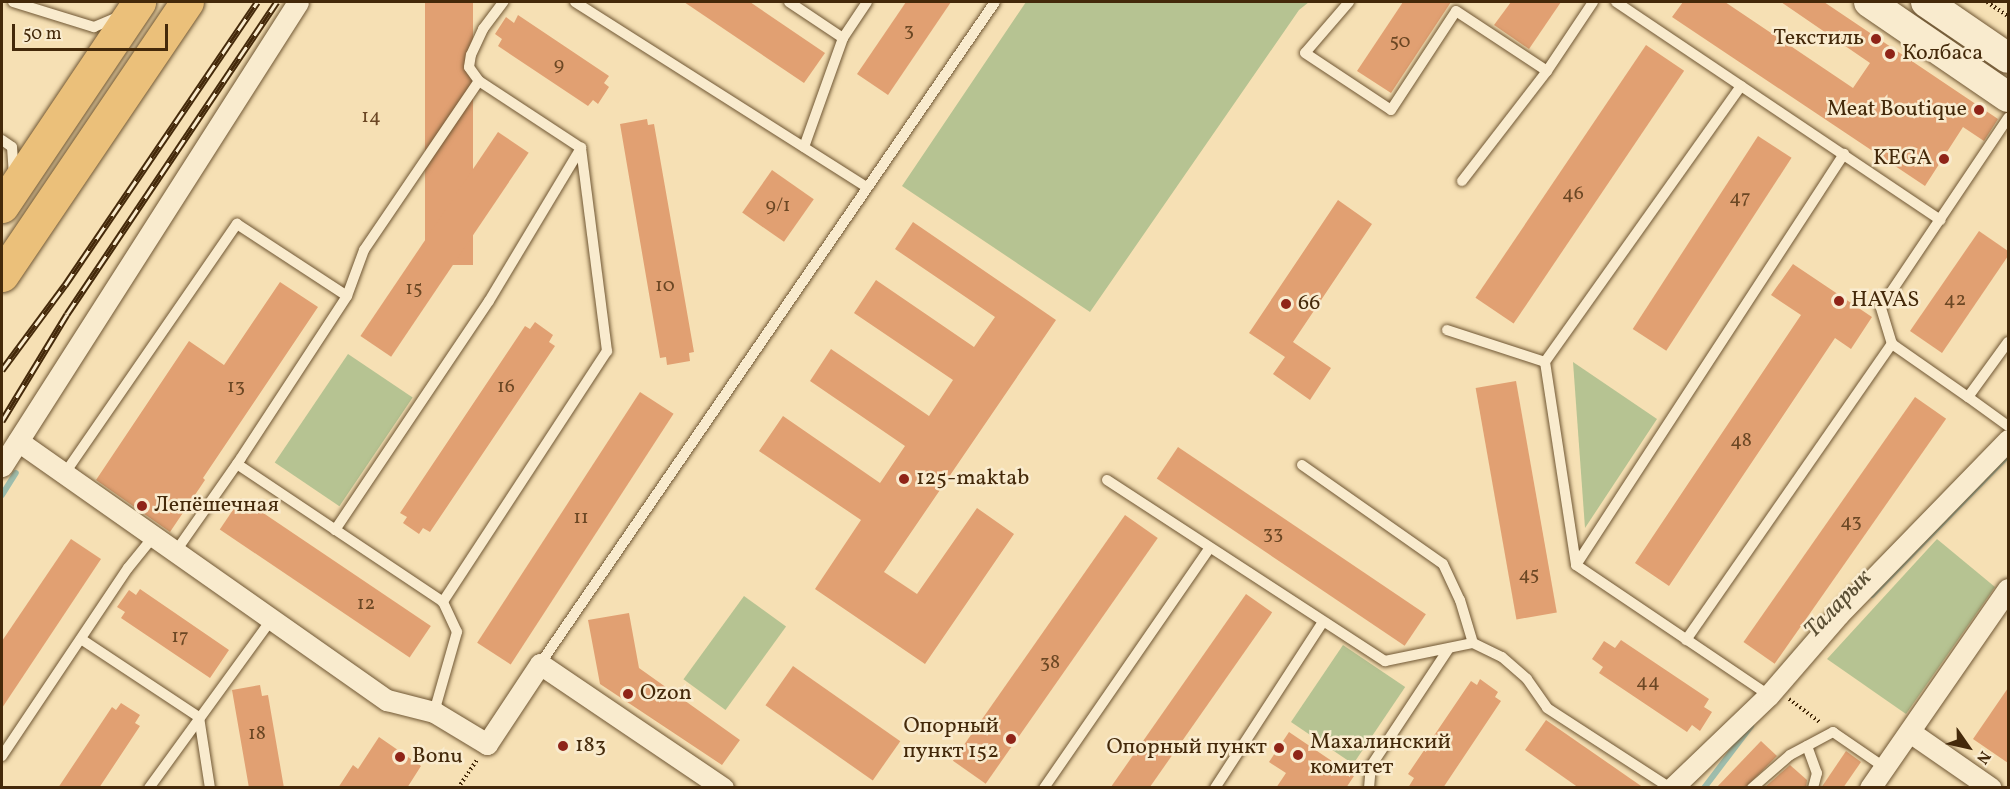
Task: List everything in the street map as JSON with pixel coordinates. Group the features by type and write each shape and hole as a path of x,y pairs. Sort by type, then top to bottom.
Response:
{"highway":[{"path":"2,275 188,2"},
{"path":"6,190 131,4"}],"main road":[{"path":"1869,2 2008,97"},
{"path":"1926,2 2008,58"}],"street":[{"path":"2,466 30,449 298,2"},
{"path":"1671,788 1777,696 1838,615 2008,440"},
{"path":"30,449 387,700 434,712 487,744 540,664 723,788"},
{"path":"1869,788 2008,589"},
{"path":"1910,732 1991,788"}],"lane":[{"path":"13,2 93,27 131,4"},
{"path":"443,602 607,351 581,148 479,81 469,67 471,55 483,29 503,2"},
{"path":"575,2 866,187"},
{"path":"789,2 843,38"},
{"path":"804,147 843,38 867,2"},
{"path":"540,664 995,2"},
{"path":"1349,2 1305,53 1391,110 1456,11 1547,71"},
{"path":"1462,181 1547,71 1593,2"},
{"path":"1616,2 1941,220"},
{"path":"176,551 237,464 347,296 364,250 479,81"},
{"path":"1741,86 1545,362 1576,565 1686,640 1777,696"},
{"path":"2008,118 1881,307 1892,344 2008,426"},
{"path":"2,140 12,147 6,190"},
{"path":"336,530 489,301 581,148"},
{"path":"1576,565 1844,154"},
{"path":"65,473 237,224 347,296"},
{"path":"1447,330 1545,362"},
{"path":"1968,397 2008,342"},
{"path":"1686,640 1892,344"},
{"path":"237,464 443,602 457,632 434,712"},
{"path":"1302,465 1443,564 1460,600 1473,643"},
{"path":"1107,480 1209,549 1384,661 1473,643 1502,657 1527,679 1547,708 1671,788"},
{"path":"2,756 128,568 154,536"},
{"path":"1044,788 1209,549"},
{"path":"149,788 272,620"},
{"path":"1215,788 1323,622"},
{"path":"81,639 199,717 210,788"},
{"path":"1369,788 1371,766 1449,648"},
{"path":"1752,788 1774,766 1833,732 1884,767"},
{"path":"1807,746 1817,773 1813,788"}],"path":[{"path":"1988,2 2008,16"},
{"path":"1777,696 1833,732"},
{"path":"458,788 487,744"}],"green space":[{"path":"1026,2 1309,2 1299,10 1090,312 902,186"},
{"path":"348,354 413,398 339,506 275,463"},
{"path":"1573,362 1657,419 1585,528"},
{"path":"1937,539 1995,587 1906,714 1827,659"},
{"path":"744,596 786,627 726,710 683,679"},
{"path":"1343,645 1405,687 1353,764 1291,722"}],"building":[{"path":"425,2 473,2 473,265 425,265"},
{"path":"684,2 750,2 825,53 804,83"},
{"path":"906,2 951,2 888,95 857,74"},
{"path":"1403,2 1451,2 1391,93 1357,71"},
{"path":"1511,2 1561,2 1529,49 1494,25"},
{"path":"1683,2 1725,2 1853,88 1870,63 1781,2 1824,2 1998,119 1984,141 1963,127 1925,186 1672,17"},
{"path":"518,15 609,76 604,83 609,87 598,104 593,100 588,106 498,46 502,39 495,34 506,17 514,23"},
{"path":"1646,45 1684,71 1514,324 1475,298"},
{"path":"647,119 648,125 654,124 694,352 689,353 690,361 667,365 666,357 660,358 620,124"},
{"path":"498,132 529,153 391,357 360,336"},
{"path":"1758,136 1792,158 1666,351 1633,329"},
{"path":"772,170 814,199 784,242 742,213"},
{"path":"1338,200 1372,224 1293,342 1331,368 1310,400 1273,374 1285,357 1249,333"},
{"path":"913,222 1056,320 884,572 917,594 977,508 1014,534 925,664 815,589 861,520 759,451 783,416 880,483 905,446 810,381 831,349 929,416 953,380 854,313 876,280 974,347 995,317 895,249"},
{"path":"1979,231 2008,251 2008,256 1942,353 1910,331"},
{"path":"1793,264 1872,317 1851,349 1835,338 1669,586 1635,563 1801,315 1771,295"},
{"path":"280,282 318,307 203,478 205,480 170,532 96,480 189,341 224,365"},
{"path":"535,322 553,335 549,342 555,346 430,532 423,528 419,534 403,523 407,517 400,513 525,326 530,329"},
{"path":"1516,381 1557,612 1516,620 1476,388"},
{"path":"640,392 674,414 511,665 477,643"},
{"path":"1915,397 1946,419 1775,664 1744,642"},
{"path":"1178,447 1426,614 1405,646 1157,479"},
{"path":"241,498 431,626 410,658 220,530"},
{"path":"1125,515 1158,538 986,784 953,761"},
{"path":"71,539 101,559 2,708 2,641"},
{"path":"140,589 229,650 210,678 121,618 125,612 117,607 129,590 136,595"},
{"path":"1246,594 1272,612 1149,788 1115,788 1112,786"},
{"path":"629,613 639,668 740,740 722,765 600,684 588,620"},
{"path":"1621,640 1709,699 1704,707 1712,712 1700,731 1692,725 1687,732 1599,673 1603,667 1592,659 1604,641 1615,648"},
{"path":"793,666 900,741 873,780 765,705"},
{"path":"1480,679 1498,692 1495,697 1501,701 1443,788 1408,788 1414,778 1408,774 1471,681 1477,685"},
{"path":"260,685 262,696 268,695 284,788 249,788 232,690"},
{"path":"2008,688 2008,763 1973,739"},
{"path":"121,703 140,715 135,723 140,726 99,788 58,788 112,707 116,710"},
{"path":"1546,720 1644,788 1579,788 1525,750"},
{"name":"Махалинский комитет","path":"1289,732 1354,776 1346,788 1276,788 1286,773 1269,762"},
{"path":"379,737 421,766 407,788 338,788 353,765 358,769"},
{"path":"1761,741 1777,756 1745,788 1716,788"},
{"path":"1846,751 1861,762 1843,788 1821,788"},
{"path":"1790,765 1807,780 1806,788 1764,788"}],"waterway":[{"name":"Таларык","path":"1872,595 2008,455"},
{"path":"2,495 16,473"},
{"name":"Таларык","path":"1704,788 1751,726"}],"railway":[{"path":"2,370 65,285 257,2"},
{"path":"2,421 67,314 277,2"}],"place":[{"name":"Текстиль","path":"1876,39"},
{"name":"Колбаса","path":"1890,54"},
{"name":"Meat Boutique","path":"1979,110"},
{"name":"KEGA","path":"1944,159"},
{"name":"HAVAS","path":"1839,301"},
{"name":"66","path":"1286,304"},
{"name":"125-maktab","path":"904,479"},
{"name":"Лепёшечная","path":"142,506"},
{"name":"Ozon","path":"628,694"},
{"name":"Опорный пункт 152","path":"1011,739"},
{"name":"183","path":"563,746"},
{"name":"Опорный пункт","path":"1279,748"},
{"name":"Махалинский комитет","path":"1298,755"},
{"name":"Bonu","path":"400,757"}]}
